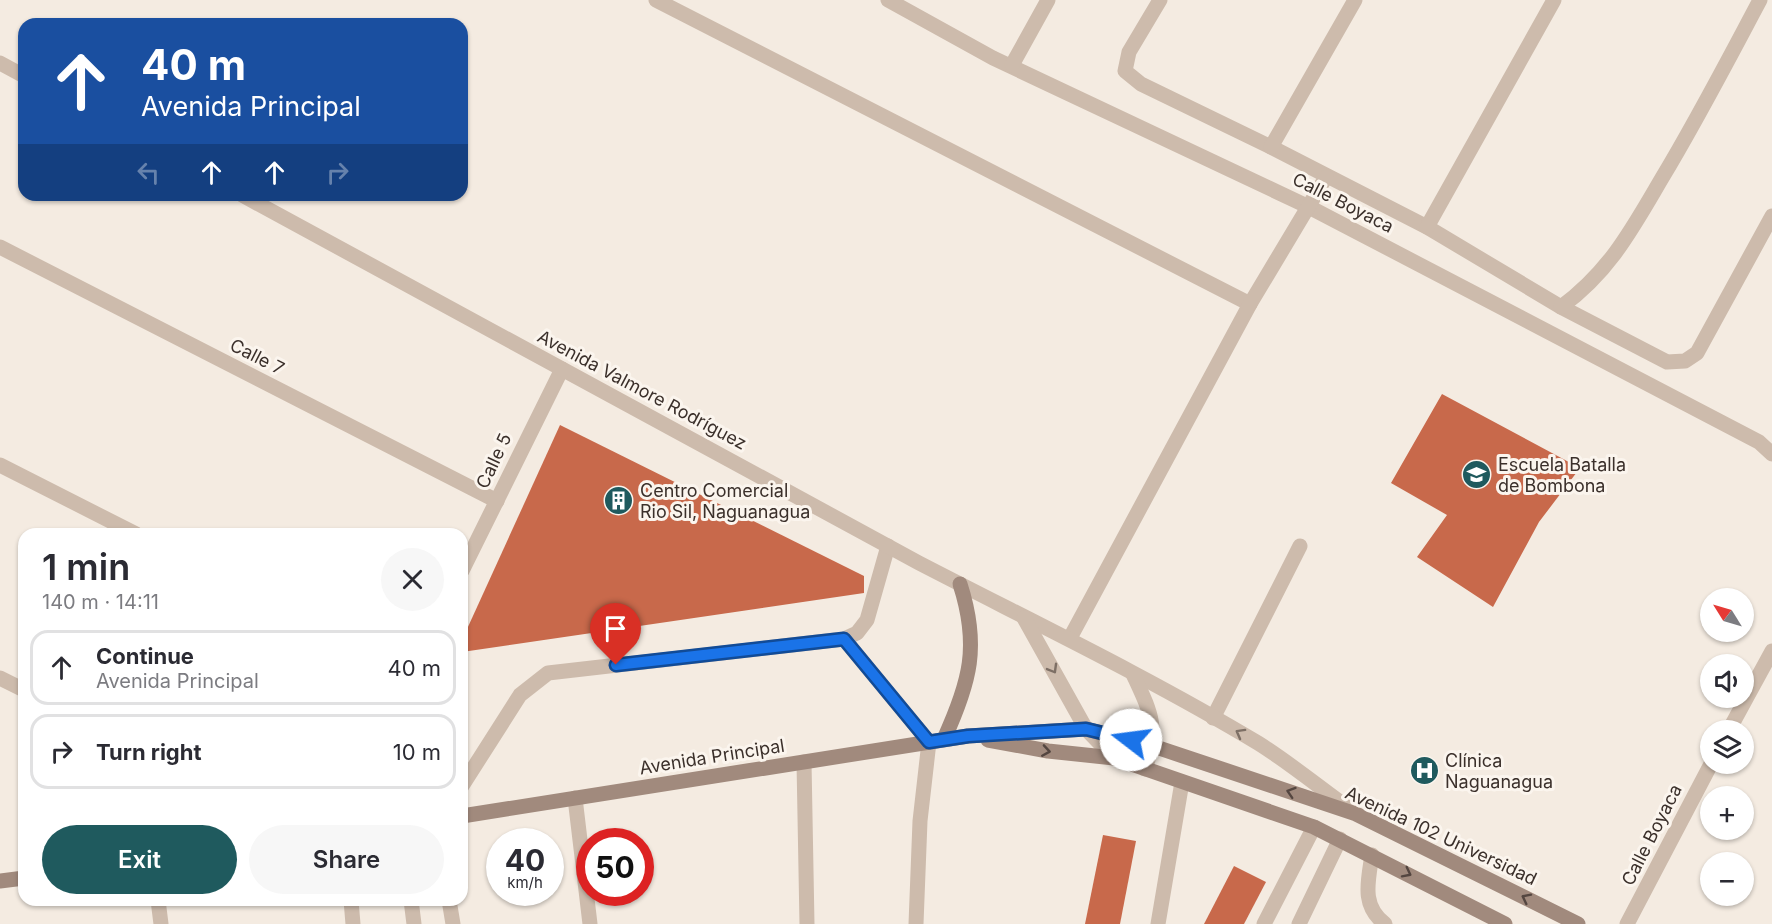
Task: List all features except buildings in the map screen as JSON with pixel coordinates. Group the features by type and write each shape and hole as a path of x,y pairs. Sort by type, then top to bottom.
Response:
{"main road":[{"path":"945,739 958,710 973,641 970,614 960,584"},
{"name":"Avenida 102 Universidad","path":"968,736 1086,729 1153,746 1356,814 1578,924"},
{"path":"968,736 1048,752 1114,758 1314,827 1340,838 1505,924"},
{"name":"Avenida Principal","path":"468,815 968,736"},
{"path":"0,881 18,879"}],"street":[{"path":"656,0 1250,304"},
{"path":"1012,64 1048,0"},
{"path":"1160,0 1130,52 1125,71 1140,84 1271,147 1426,227 1561,307 1667,362 1684,361 1701,347 1772,216"},
{"path":"1271,147 1355,0"},
{"path":"1426,227 1554,0"},
{"path":"1561,307 1592,282 1622,246 1690,131 1760,0"},
{"name":"Calle Boyaca","path":"896,2 993,58 1012,64 1309,207 1759,442 1772,454"},
{"path":"0,63 18,73"},
{"path":"1070,638 1250,304 1326,177"},
{"name":"Avenida Valmore Rodríguez","path":"253,201 888,546 1024,618 1070,638 1260,744 1356,814"},
{"name":"Calle 7","path":"0,248 497,501"},
{"name":"Calle 5","path":"468,559 562,369"},
{"path":"0,465 124,528"},
{"path":"468,777 520,695 548,673 844,639 857,633 867,620 888,546"},
{"path":"1213,718 1300,546"},
{"path":"1024,618 1086,729 1114,758"},
{"path":"844,639 929,742 920,821 916,924"},
{"path":"1734,720 1772,651"},
{"path":"1133,674 1151,714 1153,746 1145,769"},
{"path":"0,678 18,687"},
{"path":"804,762 807,924"},
{"name":"Calle Boyaca","path":"1627,924 1706,774"},
{"path":"1158,924 1182,782"},
{"path":"575,798 590,924"},
{"path":"1264,924 1314,827"},
{"path":"1299,924 1340,838"},
{"path":"1372,855 1366,894 1369,906 1385,924"},
{"path":"159,906 161,924"},
{"path":"352,906 353,924"},
{"path":"412,906 414,924"},
{"path":"450,906 453,924"}],"place":[{"name":"Escuela Batalla de Bombona","path":"1477,475"},
{"name":"Centro Comercial Rio Sil, Naguanagua","path":"619,501"},
{"name":"Clínica Naguanagua","path":"1424,771"}],"route":[{"path":"616,665 844,639 929,742 968,736 1086,729 1131,740"}]}
